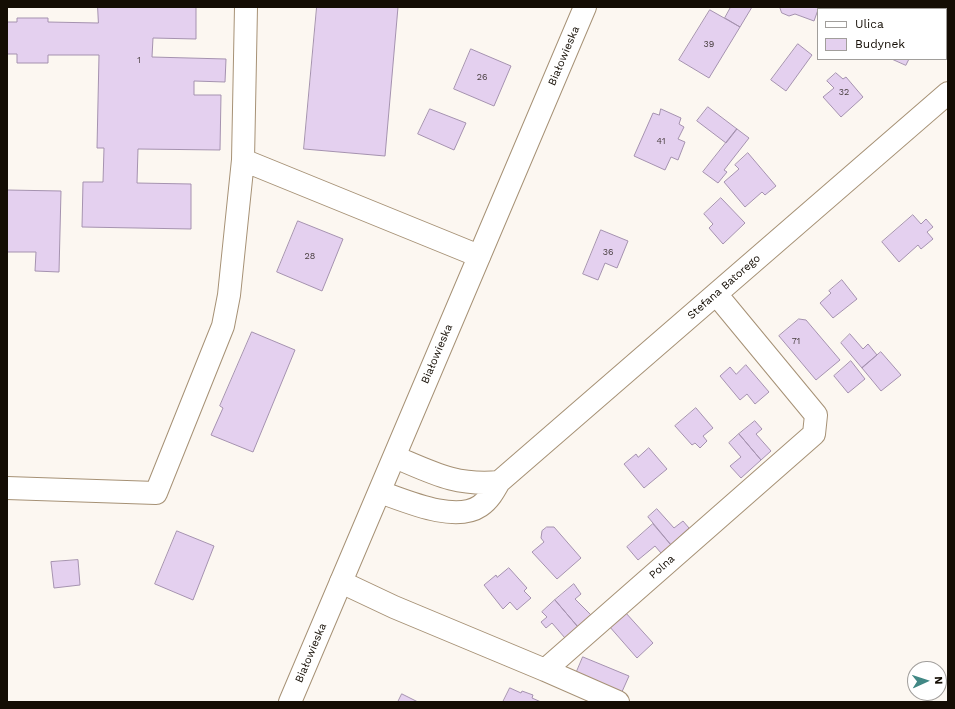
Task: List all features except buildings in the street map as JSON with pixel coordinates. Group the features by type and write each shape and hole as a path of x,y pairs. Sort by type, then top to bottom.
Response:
{"street":[{"path":"7,488 156,493 222,326 229,295 243,160 246,7"},
{"name":"Białowieska","path":"290,702 585,7"},
{"name":"Stefana Batorego","path":"380,492 429,508 449,512 460,512 480,506 491,496 499,482 948,93"},
{"path":"243,160 479,256"},
{"name":"Polna","path":"545,670 814,434 816,415 716,294"},
{"path":"395,457 438,476 455,480 483,483 499,482"},
{"path":"341,582 394,607 618,702"}]}
